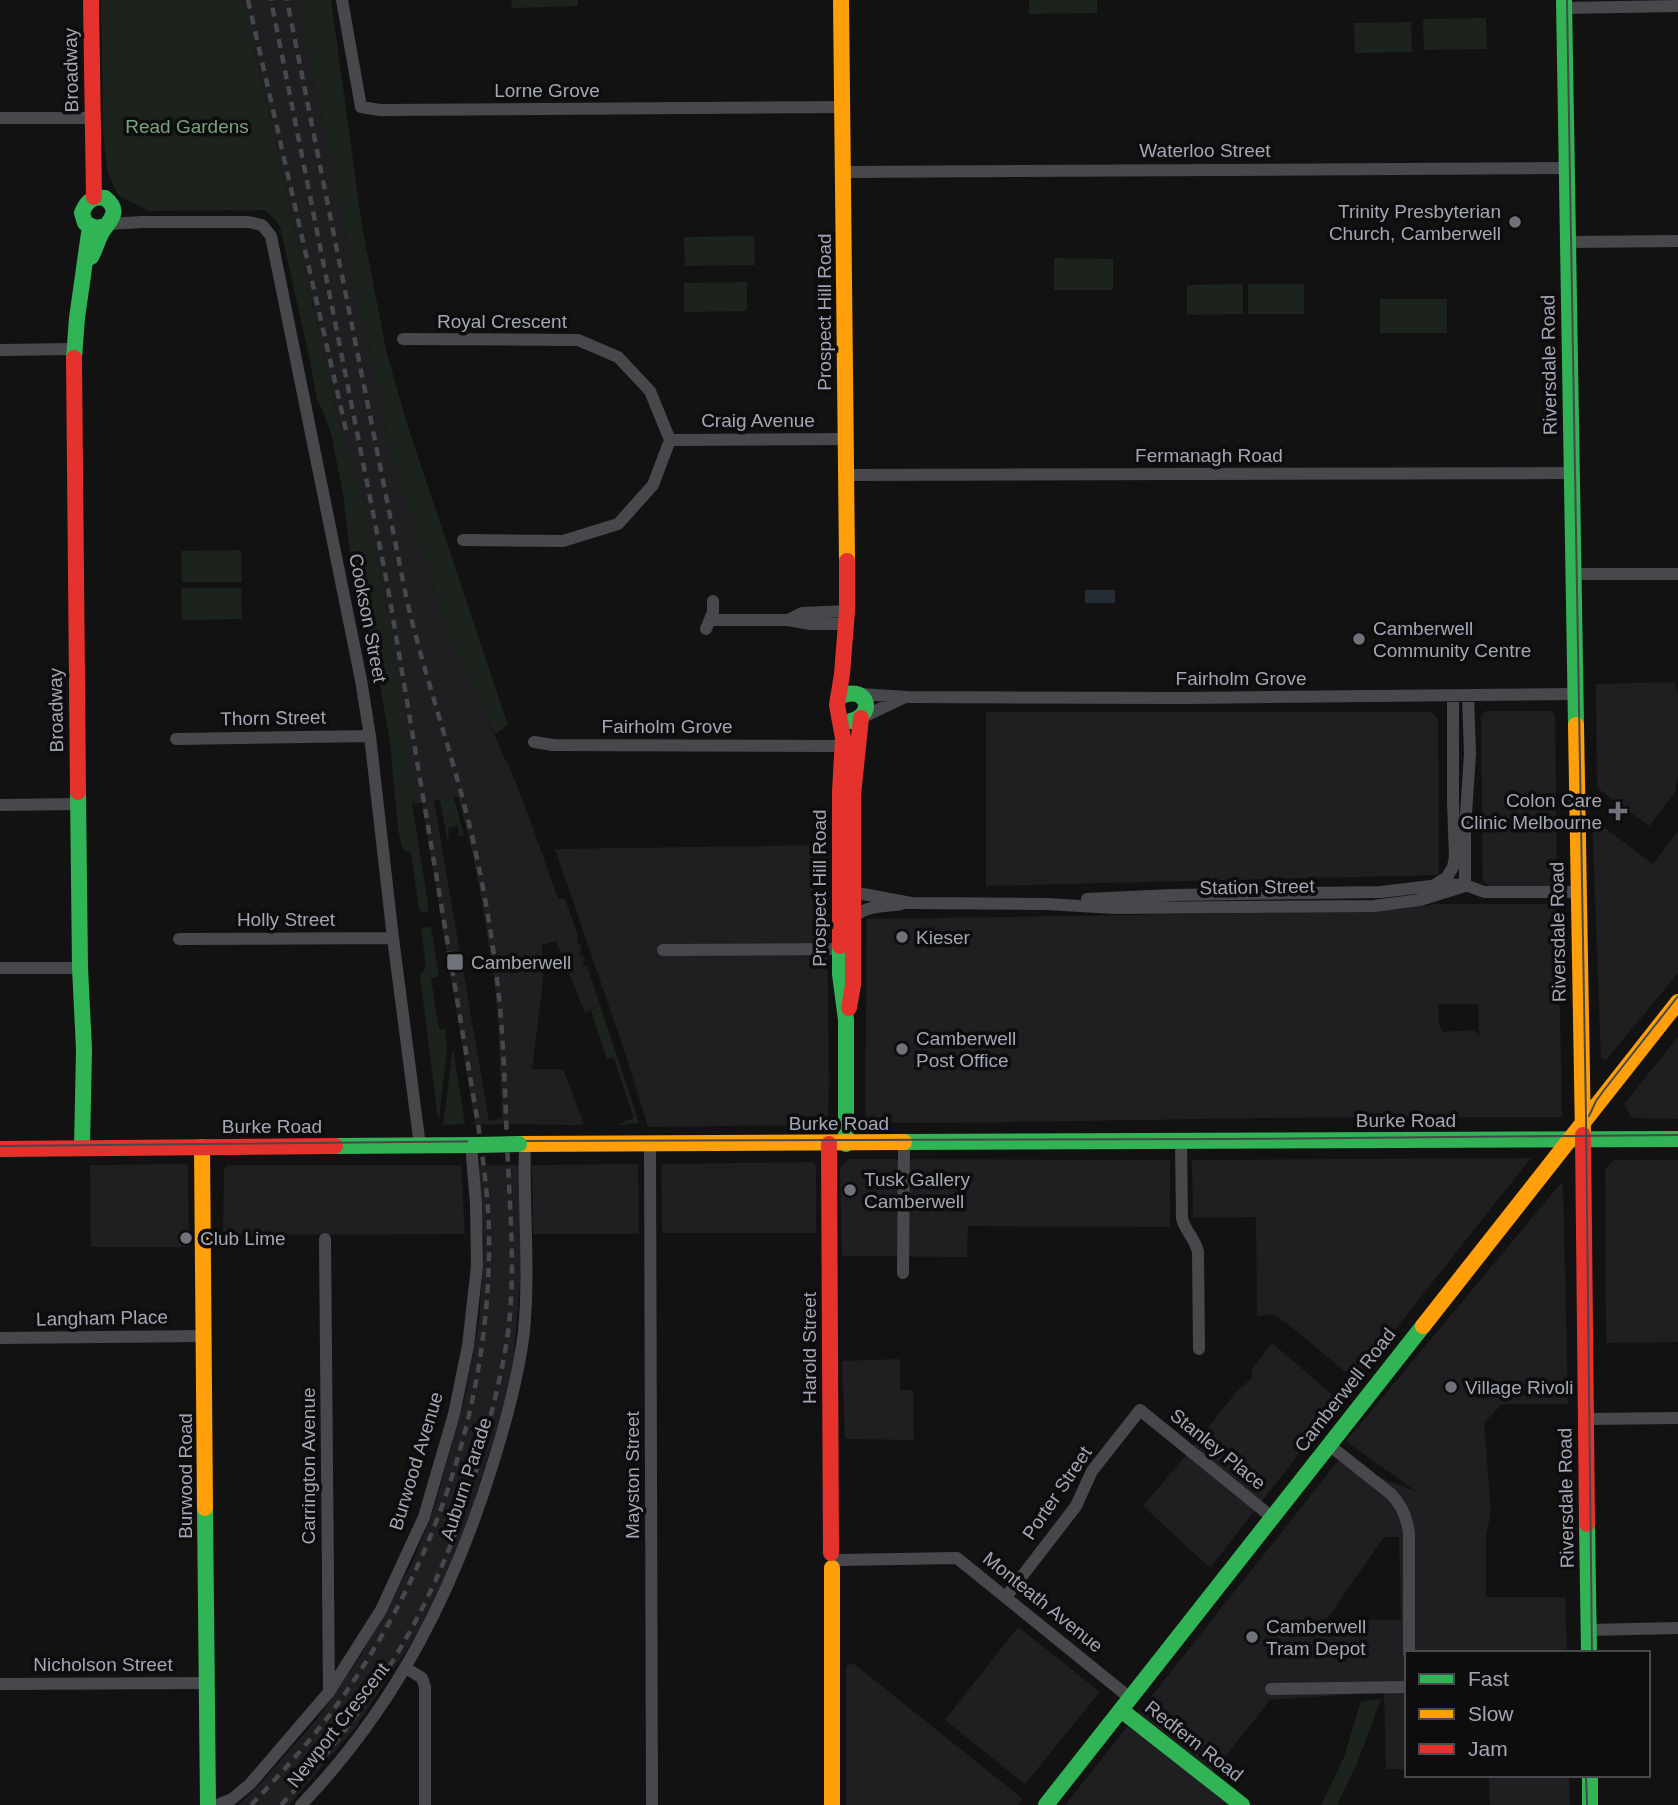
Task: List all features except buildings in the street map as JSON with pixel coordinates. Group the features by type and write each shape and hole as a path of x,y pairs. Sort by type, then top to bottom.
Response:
{"main road":[{"name":"Broadway","path":"82,1148 84,1049 80,968 74,349 75,320 85,271 101,226 113,215 104,201 92,139 91,0"},
{"name":"Prospect Hill Road","path":"841,0 847,618 838,706 842,731 850,743"},
{"name":"Riversdale Road","path":"1564,4 1583,1122 1576,1139 1586,1419 1588,1651"},
{"name":"Broadway","path":"101,226 83,218 82,213 86,202 104,201"},
{"name":"Prospect Hill Road","path":"847,618 853,671 859,694"},
{"path":"848,692 859,694 866,704 862,718 855,721 849,721 838,706 848,692"},
{"name":"Prospect Hill Road","path":"846,1144 846,1020 840,974 847,949 847,782 850,743 862,718"},
{"name":"Prospect Hill Road","path":"846,847 853,871 853,895"},
{"path":"846,922 846,902 853,895"},
{"path":"1583,1122 1678,1002"},
{"name":"Camberwell Road","path":"1046,1805 1329,1445 1576,1139"},
{"name":"Burke Road","path":"0,1149 1678,1139"},
{"name":"Harold Street","path":"830,1144 834,1560 832,1805"},
{"name":"Burwood Road","path":"202,1147 208,1805"},
{"name":"Redfern Road","path":"1126,1704 1242,1805"},
{"path":"1590,1777 1590,1805"}],"street":[{"name":"Lorne Grove","path":"342,0 361,107 380,110 843,107"},
{"path":"1564,4 1678,6"},
{"path":"0,118 92,118"},
{"name":"Waterloo Street","path":"844,172 1567,168"},
{"path":"104,201 142,222"},
{"name":"Cookson Street","path":"101,226 142,222 248,222 262,225 271,236 359,666 420,1146"},
{"path":"1568,242 1678,241"},
{"name":"Royal Crescent","path":"403,339 578,340 618,357 650,391 670,440"},
{"path":"0,350 74,349"},
{"name":"Craig Avenue","path":"670,440 845,439"},
{"path":"463,540 563,541 618,524 653,485 670,440"},
{"name":"Fermanagh Road","path":"846,475 1572,473"},
{"path":"1573,574 1678,575"},
{"path":"713,601 708,624 788,620 810,624 847,618"},
{"name":"Fairholm Grove","path":"859,694 906,697 1209,698 1575,694"},
{"path":"1453,696 1453,793 1460,809 1465,886"},
{"path":"1436,884 1447,877 1455,861 1460,809 1467,793 1470,754 1468,696"},
{"name":"Fairholm Grove","path":"862,718 906,697"},
{"name":"Thorn Street","path":"176,739 370,736"},
{"name":"Fairholm Grove","path":"534,742 553,745 850,743"},
{"path":"1453,793 1467,793"},
{"path":"0,805 78,804"},
{"path":"853,871 859,884 875,896"},
{"name":"Station Street","path":"846,922 862,910 911,903 1092,907 1142,902 1352,899 1381,905 1415,895 1436,884 1453,884 1487,892 1578,892"},
{"name":"Station Street","path":"1415,895 1442,895 1465,886"},
{"name":"Station Street","path":"853,895 862,893 911,903"},
{"name":"Holly Street","path":"179,939 393,938"},
{"path":"663,950 847,949"},
{"path":"0,968 80,968"},
{"path":"1181,1142 1182,1218 1198,1252 1199,1349"},
{"path":"903,1273 904,1143"},
{"name":"Auburn Parade","path":"407,1668 432,1621 466,1544 500,1440 513,1389 522,1347 525,1313 526,1238 522,1144"},
{"name":"Mayston Street","path":"650,1144 652,1805"},
{"name":"Burwood Avenue","path":"217,1805 232,1799 250,1784 329,1692 380,1610 424,1517 454,1414 468,1346 477,1266 473,1145"},
{"name":"Carrington Avenue","path":"325,1239 329,1692"},
{"name":"Langham Place","path":"0,1338 205,1336"},
{"name":"Stanley Place","path":"1140,1410 1273,1518"},
{"name":"Porter Street","path":"1006,1597 1076,1506 1092,1471 1140,1410"},
{"path":"1586,1419 1678,1418"},
{"path":"1329,1445 1391,1494 1406,1517 1409,1533 1409,1651"},
{"name":"Monteath Avenue","path":"834,1560 957,1558 1006,1597 1126,1704"},
{"path":"1588,1630 1678,1629"},
{"path":"407,1668 422,1678 425,1687 425,1805"},
{"name":"Newport Crescent","path":"301,1805 371,1721 407,1668"},
{"name":"Nicholson Street","path":"0,1684 207,1683"},
{"path":"1271,1689 1405,1687"}],"shaded area":[{"path":"243,0 299,0 388,443 448,635 483,704 511,770 558,899 565,899 578,936 577,945 581,944 583,966 587,966 600,1005 585,1013 556,941 542,945 543,981 532,1069 563,1069 584,1124 465,1124 475,1123 422,803 414,804 378,573 364,504 344,444","holes":["458,797 473,856 495,985 498,1023 502,1118 489,1121 434,801"]},
{"path":"1085,590 1115,590 1115,603 1085,603"},
{"path":"1675,682 1678,695 1678,774 1675,792 1649,826 1597,788 1596,684"},
{"path":"1486,711 1551,711 1555,715 1557,886 1489,886 1483,881 1481,716"},
{"path":"986,712 1432,712 1438,720 1439,875 986,886"},
{"path":"1592,818 1653,864 1678,831 1678,973 1607,1059 1601,1058"},
{"path":"826,845 828,1120 824,1124 812,1125 648,1127 555,849"},
{"path":"1437,904 1558,904 1562,1117 865,1123 867,919 1402,909","holes":["1438,1004 1478,1004 1479,1035 1473,1030 1443,1032 1439,1024"]},
{"path":"1678,1037 1678,1119 1632,1118 1624,1104"},
{"path":"1531,1158 1355,1380 1274,1314 1257,1316 1256,1217 1193,1218 1192,1160"},
{"path":"849,1159 1170,1160 1170,1227 968,1226 967,1257 842,1256 840,1167"},
{"path":"1614,1160 1678,1160 1678,1342 1606,1343 1605,1169"},
{"path":"812,1162 816,1166 816,1233 662,1233 661,1164"},
{"path":"188,1164 189,1247 91,1247 90,1165"},
{"path":"638,1164 639,1234 533,1234 532,1165"},
{"path":"228,1165 461,1165 465,1234 223,1235 224,1169"},
{"path":"520,1165 521,1268 514,1357 494,1438 468,1519 443,1582 417,1634 355,1728 289,1805 238,1805 317,1719 360,1657 413,1561 434,1508 464,1401 479,1321 484,1241 478,1166"},
{"path":"1561,1183 1568,1404 1502,1404 1484,1423 1491,1511 1486,1536 1486,1597 1565,1597 1567,1651 1405,1651 1405,1769 1386,1769 1384,1692 1270,1700 1203,1785 1228,1805 1065,1805 1338,1461 1417,1492 1346,1441","holes":["1384,1537 1399,1537 1401,1620 1326,1620"]},
{"path":"1272,1343 1340,1401 1210,1568 1143,1506 1236,1392 1252,1378 1252,1369"},
{"path":"900,1359 900,1390 913,1390 914,1440 845,1439 842,1361"},
{"path":"1018,1627 1100,1692 1025,1784 945,1720"},
{"path":"853,1663 1023,1799 1018,1805 846,1805 846,1666"},
{"path":"1489,1777 1569,1777 1570,1805 1490,1805"}],"green space":[{"name":"Read Gardens","path":"101,0 243,0 344,444 362,497 373,542 399,690 414,802 412,803 429,911 422,912 419,909 411,854 403,849 401,844 390,741 368,628 364,592 350,552 332,437 317,400 280,227 264,210 148,211 118,195 108,173 103,135"},
{"path":"299,0 331,0 362,226 387,354 408,427 508,725 495,734 448,635 388,443"},
{"path":"511,0 578,0 578,6 512,8"},
{"path":"1029,0 1097,0 1097,13 1029,14"},
{"path":"1486,18 1487,49 1424,50 1423,19"},
{"path":"1411,22 1412,52 1355,53 1354,23"},
{"path":"754,236 755,265 685,266 684,237"},
{"path":"1054,258 1113,259 1113,290 1054,290"},
{"path":"747,282 747,311 684,312 684,283"},
{"path":"1243,284 1243,314 1187,315 1187,285"},
{"path":"1248,284 1304,284 1304,314 1248,314"},
{"path":"1380,299 1447,299 1447,333 1380,333"},
{"path":"241,550 242,582 182,582 181,551"},
{"path":"181,588 241,588 242,619 182,620"},
{"path":"454,798 464,835 459,836 458,826 448,828 447,839 440,800"},
{"path":"431,927 439,976 431,978 439,1029 445,1029 447,1050 439,1119 420,975 426,967 421,928"},
{"path":"600,1005 639,1123 616,1125 634,1118 614,1058 607,1059 591,1011"},
{"path":"453,1049 465,1124 443,1125 452,1055"},
{"path":"1381,1699 1338,1805 1321,1805 1344,1757 1361,1701"}],"tram line":[{"path":"1567,0 1586,1117 1592,1651"},
{"path":"1589,1116 1604,1090 1678,996"},
{"path":"0,1146 1678,1135"},
{"path":"1586,1777 1587,1805"}],"railway":[{"path":"248,0 346,430"},
{"path":"251,1805 319,1729 365,1664 397,1607 425,1548 449,1487 467,1424 480,1360 487,1295 489,1230 478,1124 388,588 271,0"},
{"path":"281,1805 319,1762 383,1676 434,1584 455,1535 488,1427 507,1342 512,1271 501,1024 487,911 469,822 407,601 287,0"}],"traffic: fast":[{"path":"1564,0 1576,725"},
{"path":"91,257 113,212 105,198 93,199 82,213 85,223 95,228 106,226"},
{"path":"74,358 90,226"},
{"path":"838,698 855,694 865,700 864,712 851,721"},
{"path":"78,792 80,968 84,1049 82,1148"},
{"path":"840,946 840,974 846,1020 846,1144"},
{"path":"904,1142 1678,1139"},
{"path":"475,1145 519,1144"},
{"path":"335,1146 475,1145"},
{"path":"1046,1805 1423,1326"},
{"path":"205,1508 208,1805"},
{"path":"1587,1524 1589,1651"},
{"path":"1121,1710 1242,1805"},
{"path":"1590,1777 1590,1805"}],"traffic: slow":[{"path":"841,0 847,561"},
{"path":"1576,725 1583,1135"},
{"path":"1423,1326 1678,1002"},
{"path":"519,1144 904,1142"},
{"path":"202,1147 205,1508"},
{"path":"832,1568 832,1805"}],"traffic: jam":[{"path":"91,0 94,197"},
{"path":"74,358 78,792"},
{"path":"840,946 840,792 843,738 837,705 847,611 847,561"},
{"path":"849,1008 853,985 853,795 861,718"},
{"path":"1583,1135 1587,1524"},
{"path":"829,1144 831,1553"},
{"path":"0,1149 335,1146"}],"place":[{"name":"Trinity Presbyterian Church, Camberwell","path":"1515,222"},
{"name":"Camberwell Community Centre","path":"1359,639"},
{"name":"Colon Care Clinic Melbourne","path":"1618,811"},
{"name":"Kieser","path":"902,937"},
{"name":"Camberwell","path":"455,962"},
{"name":"Camberwell Post Office","path":"902,1049"},
{"name":"Tusk Gallery Camberwell","path":"850,1190"},
{"name":"Club Lime","path":"186,1238"},
{"name":"Village Rivoli","path":"1451,1387"},
{"name":"Camberwell Tram Depot","path":"1252,1637"}]}
